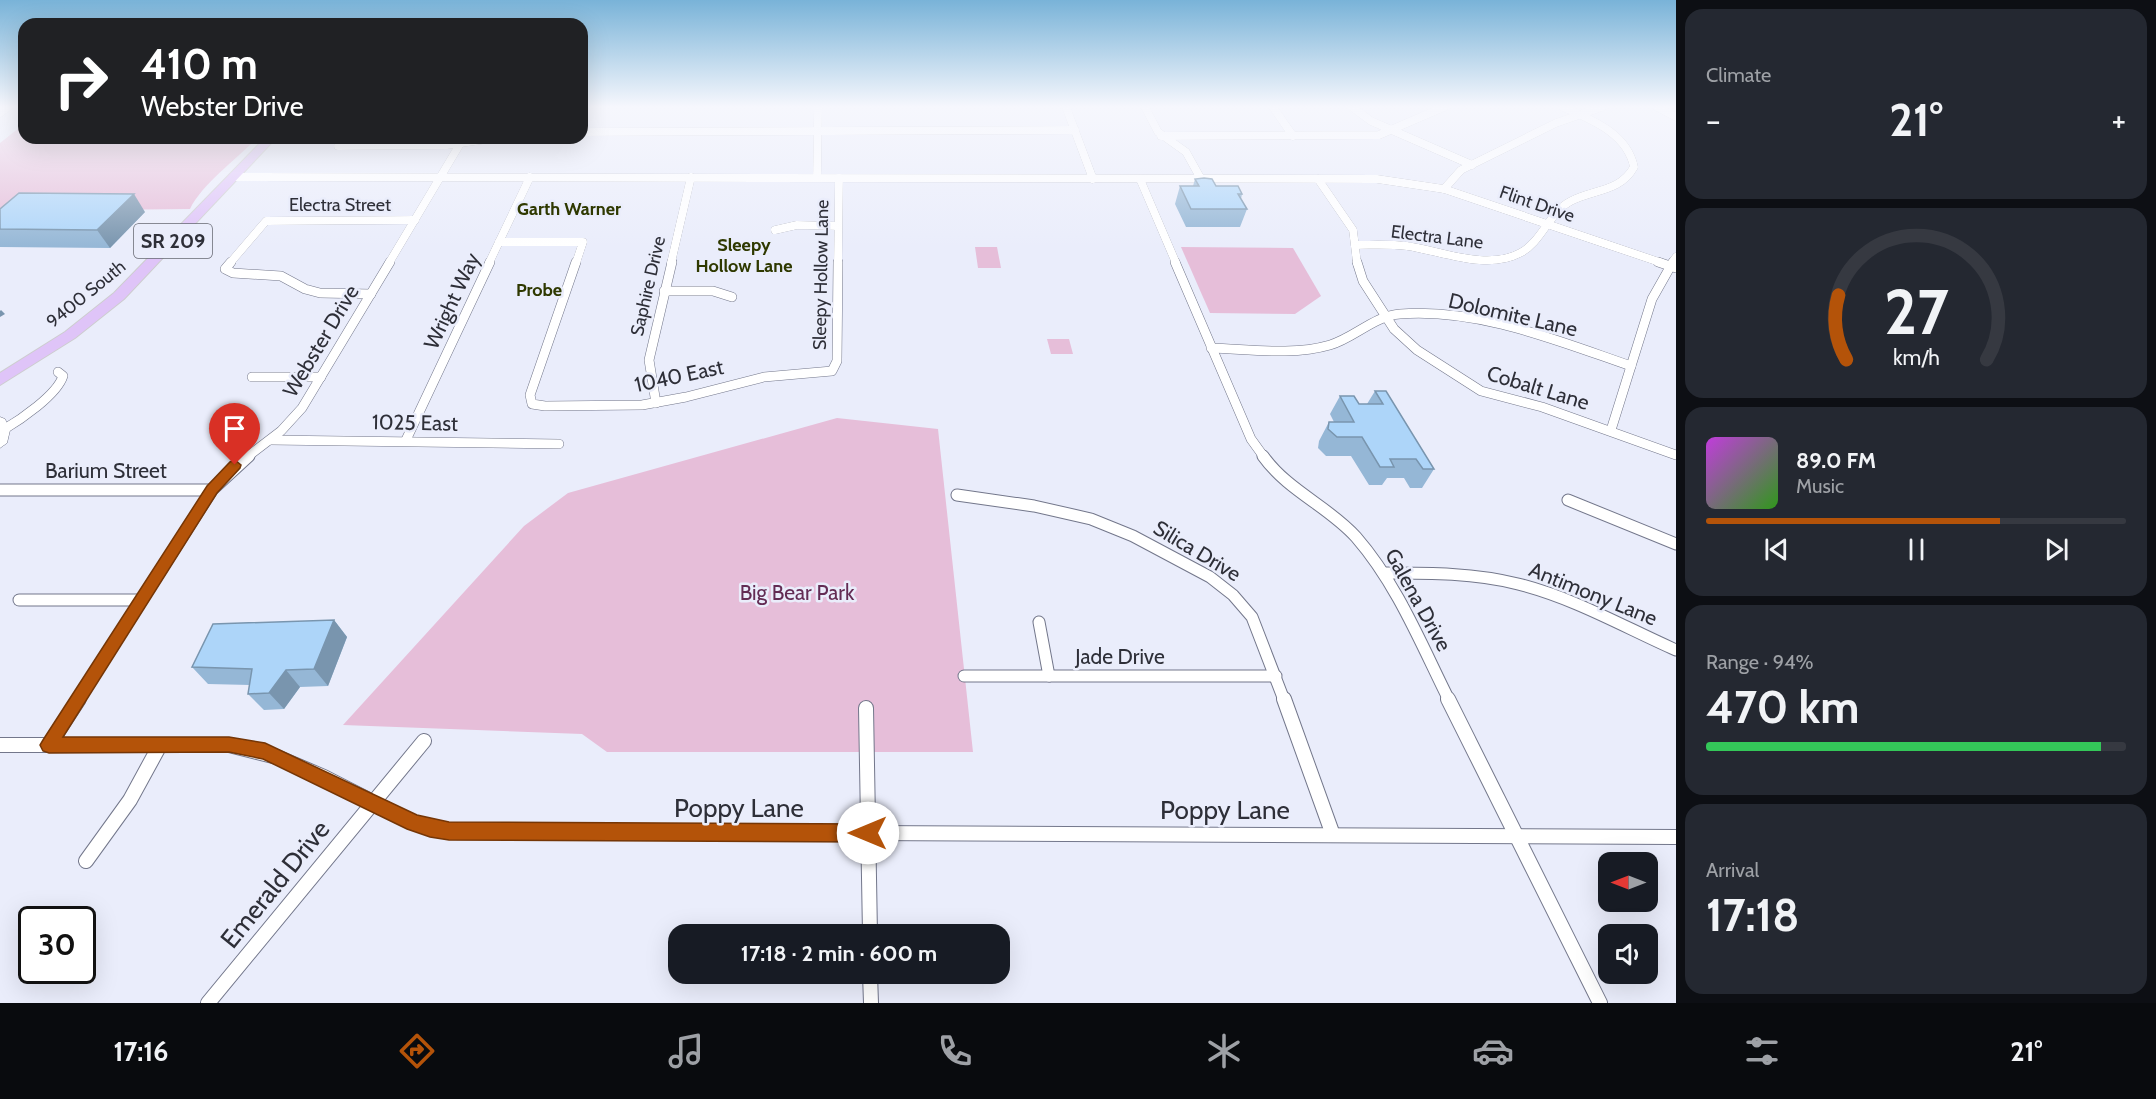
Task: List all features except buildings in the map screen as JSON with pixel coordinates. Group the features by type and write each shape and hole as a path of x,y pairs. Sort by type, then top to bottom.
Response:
{"main road":[{"name":"9400 South","path":"0,380 16,367 70,334 119,296 256,154"},
{"name":"9400 South","path":"0,372 16,367"}],"street":[{"name":"Webster Drive","path":"49,745 212,490 235,465 271,440 294,419 454,154"},
{"path":"817,178 818,154"},
{"path":"1084,154 1093,179"},
{"path":"1187,154 1201,179"},
{"path":"1446,154 1472,165"},
{"path":"1444,189 1453,177 1495,154"},
{"name":"Electra Lane","path":"1356,245 1403,246 1477,258 1502,258 1527,248 1556,212 1569,202 1621,183 1628,178 1634,167 1631,154"},
{"name":"Flint Drive","path":"234,177 1393,180 1444,189 1673,267"},
{"name":"Wright Way","path":"406,440 530,177"},
{"name":"Saphire Drive","path":"656,403 649,360 691,177"},
{"name":"Sleepy Hollow Lane","path":"832,371 837,354 839,178"},
{"name":"Galena Drive","path":"1140,179 1243,423 1260,455 1295,491 1354,535 1385,573 1600,1003"},
{"name":"Cobalt Lane","path":"1318,179 1353,230 1359,272 1386,318 1417,350 1481,391 1542,407 1676,455"},
{"name":"Electra Street","path":"371,294 320,293 305,289 281,276 233,273 225,269 266,221 415,220"},
{"path":"775,230 796,225 838,226"},
{"name":"1040 East","path":"499,242 583,242 530,395 532,404 608,406 656,403 764,377 832,371"},
{"path":"1611,430 1652,299 1673,267 1676,257"},
{"path":"664,291 713,291 732,297"},
{"name":"Dolomite Lane","path":"1211,348 1321,347 1398,314 1429,314 1469,319 1556,341 1631,366"},
{"path":"1,432 26,417 37,407 62,380 63,376 58,372"},
{"path":"252,377 321,377"},
{"name":"1025 East","path":"271,440 406,440 559,444"},
{"name":"Barium Street","path":"0,490 212,490"},
{"name":"Silica Drive","path":"957,495 1040,507 1094,521 1134,537 1206,573 1235,595 1248,610 1259,630 1333,835"},
{"path":"1568,500 1676,544"},
{"name":"Antimony Lane","path":"1385,573 1470,575 1521,584 1571,603 1676,650"},
{"path":"19,600 141,600"},
{"path":"1039,621 1049,676"},
{"name":"Jade Drive","path":"964,676 1276,676"},
{"path":"866,708 870,924"},
{"name":"Emerald Drive","path":"208,1003 424,741"},
{"name":"Poppy Lane","path":"0,745 229,745 265,751 282,757 414,823 449,831 1676,837"},
{"path":"86,861 130,800 160,745"},
{"path":"870,984 871,1003"}],"green space":[{"path":"0,154 240,154 211,181 190,209 0,211"},
{"path":"975,247 997,247 1001,268 978,268"},
{"path":"1181,247 1293,248 1321,296 1295,314 1210,313"},
{"path":"1047,339 1069,339 1073,354 1051,354"},
{"name":"Big Bear Park","path":"837,418 938,429 973,752 607,752 582,734 343,725 524,526 568,493"}],"district":[{"name":"Garth Warner","path":"569,209"},
{"name":"Sleepy Hollow Lane","path":"744,255"},
{"name":"Probe","path":"539,290"}],"route":[{"path":"235,465 212,490 49,745 229,745 265,751 282,757 414,823 449,831 868,833"}]}
